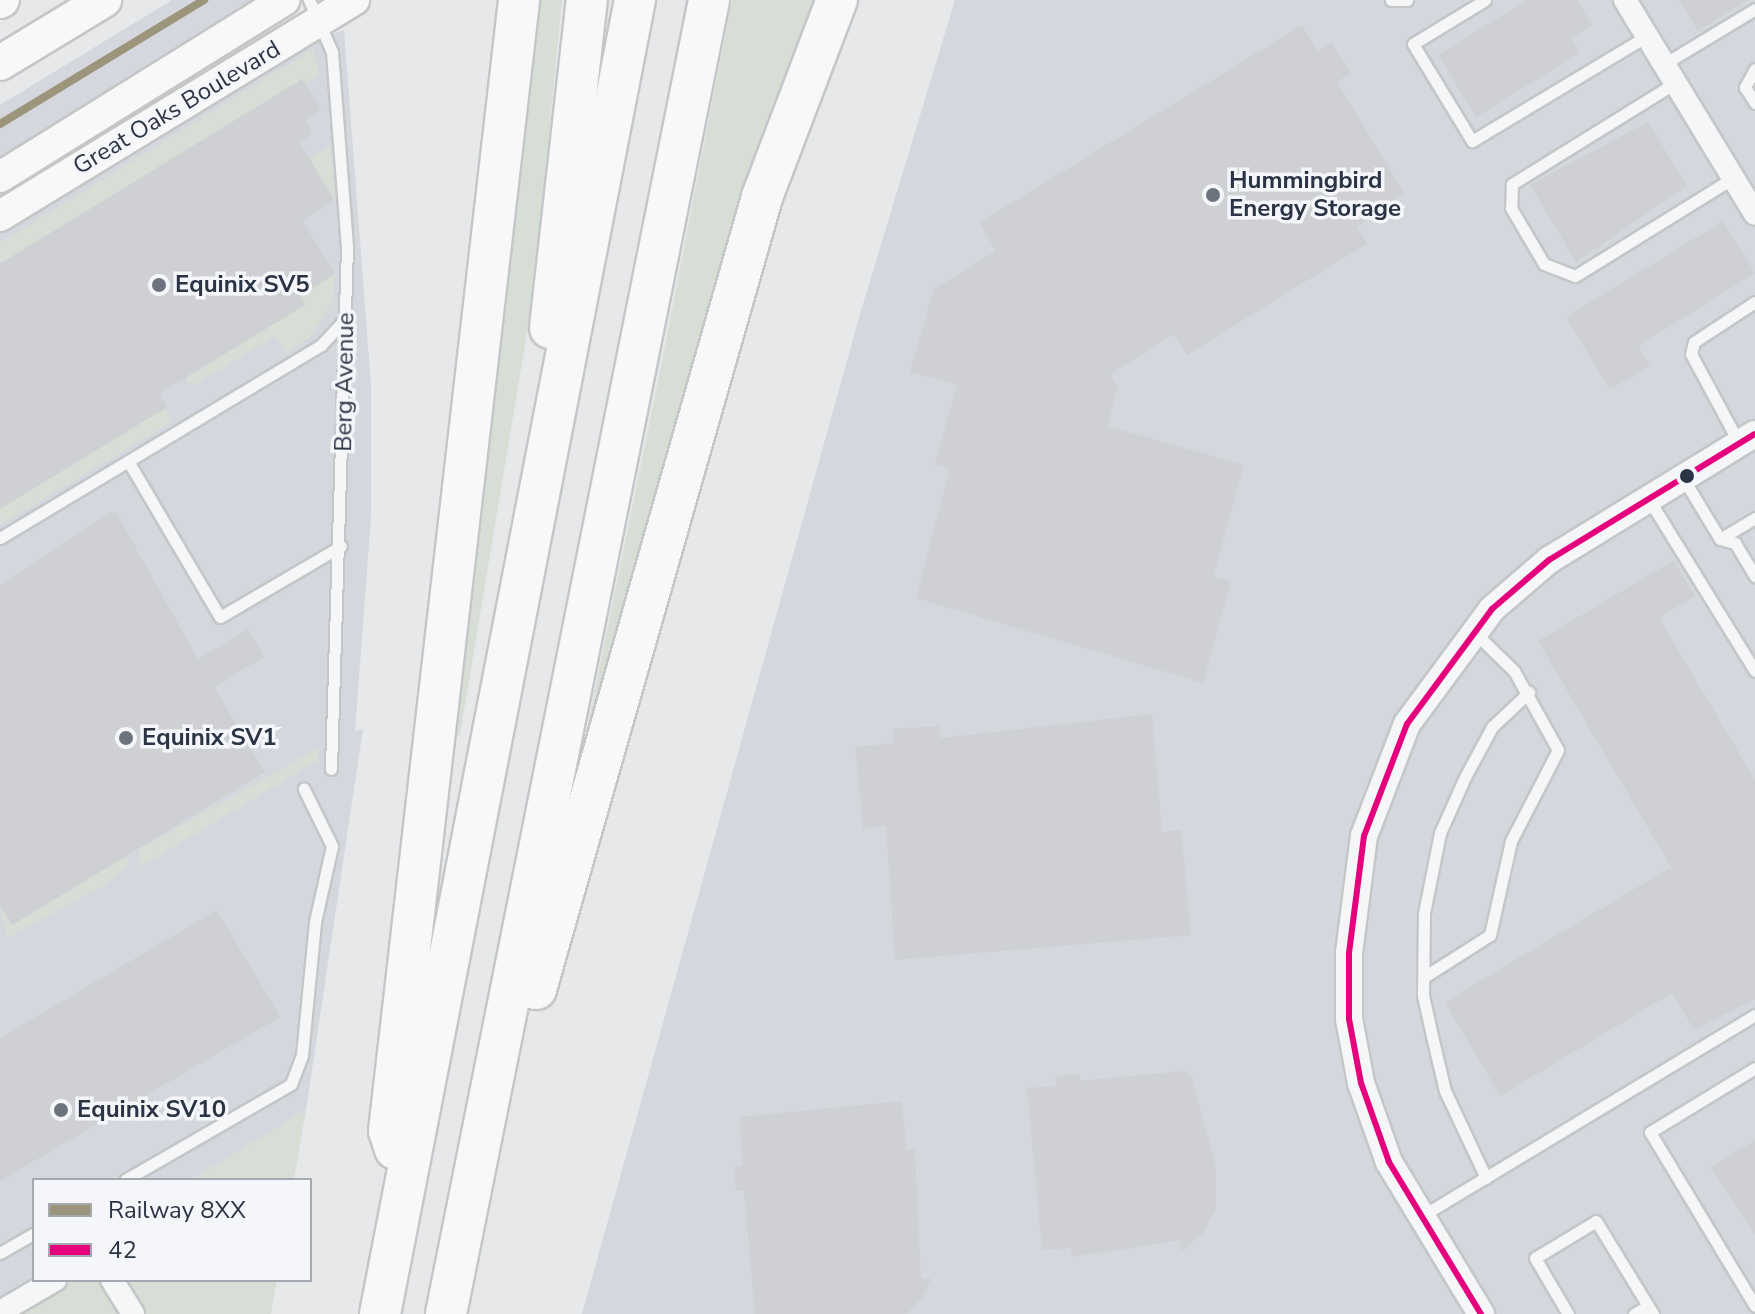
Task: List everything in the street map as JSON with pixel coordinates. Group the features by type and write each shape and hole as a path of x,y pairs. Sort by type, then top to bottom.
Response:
{"highway":[{"path":"496,0 508,94"},
{"path":"406,1179 389,1131 519,0"},
{"path":"566,360 547,322 587,0"},
{"path":"380,1314 635,0"},
{"path":"446,1314 709,0"},
{"path":"488,1102 521,1046 762,197 837,0"}],"main road":[{"path":"0,63 104,0"},
{"name":"Great Oaks Boulevard","path":"0,177 284,0"},
{"name":"Great Oaks Boulevard","path":"0,216 315,10 354,0"}],"street":[{"path":"1625,0 1755,214"},
{"path":"1481,1314 1389,1162 1361,1083 1349,1019 1352,898 1364,836 1407,724 1473,631 1549,560 1747,439"},
{"path":"0,1312 52,1282"},
{"path":"113,1282 133,1314"}],"lane":[{"path":"1391,0 1407,0"},
{"path":"1485,0 1413,44 1472,141 1647,36"},
{"path":"1733,178 1575,276 1544,264 1511,208 1512,184 1670,74 1755,9"},
{"name":"Berg Avenue","path":"315,10 332,52 339,127 347,317 331,769"},
{"path":"1751,73 1755,103"},
{"path":"1747,439 1691,354 1694,342 1755,302"},
{"path":"0,538 321,345 347,317"},
{"path":"128,461 220,617 341,546"},
{"path":"1683,477 1720,539 1735,543 1755,576"},
{"path":"1648,498 1755,671"},
{"path":"1720,539 1755,518"},
{"path":"1424,977 1490,935 1511,841 1558,750 1529,692 1473,631"},
{"path":"1486,1178 1445,1091 1424,977 1424,913 1440,833 1492,727 1529,692"},
{"path":"128,1178 291,1084 302,1055 315,922 332,846 304,789"},
{"path":"1420,1217 1755,1015"},
{"path":"1755,1068 1650,1132 1755,1306"},
{"path":"1568,1314 1535,1258 1596,1221 1650,1310 1634,1314"},
{"path":"0,1253 32,1234"}],"shaded area":[{"path":"172,0 255,0 0,157 0,105"},
{"path":"536,0 562,0 534,291 460,735 450,738"},
{"path":"732,0 818,0 579,769 663,356"},
{"path":"955,0 1755,0 1755,1314 582,1314 860,314"},
{"path":"280,22 285,27 0,201 0,192"},
{"path":"344,30 371,385 371,517 355,731 363,729 306,1110 194,1178 32,1178 32,1277 0,1297 0,230 301,46"},
{"path":"313,49 320,75 0,263 0,243"},
{"path":"330,145 335,190 334,200 309,158"},
{"path":"335,274 333,301 311,336 286,354 275,336 191,387 185,378 305,305 300,296"},
{"path":"165,408 173,421 0,525 0,509"},
{"path":"319,748 318,760 140,867 139,849"},
{"path":"126,856 130,864 103,886 7,938 0,906 12,925"},
{"path":"306,1110 294,1178 194,1178"},
{"path":"32,1277 32,1282 277,1282 271,1314 0,1314 0,1297"}],"building":[{"path":"1527,0 1577,0 1592,25 1571,38 1580,53 1476,117 1438,55"},
{"path":"1679,0 1748,0 1698,31"},
{"path":"1302,25 1318,51 1332,43 1351,73 1337,82 1404,193 1357,227 1367,244 1187,355 1174,334 1110,374 1118,386 1107,426 1244,465 1213,577 1231,582 1203,683 916,598 950,468 935,464 957,385 910,372 934,289 996,251 979,223"},
{"name":"Equinix SV5","path":"302,79 321,110 306,119 312,134 300,143 334,200 302,220 335,274 300,296 305,305 159,394 167,407 0,509 0,264"},
{"path":"1648,122 1687,186 1576,262 1530,185"},
{"path":"1723,221 1755,273 1638,346 1650,365 1610,390 1566,317"},
{"name":"Equinix SV1","path":"109,512 117,514 198,659 248,629 264,657 214,687 265,772 12,925 0,906 0,586"},
{"path":"1674,560 1695,596 1659,618 1755,780 1755,999 1694,1030 1672,993 1500,1096 1445,1002 1671,867 1538,641"},
{"path":"1152,714 1162,832 1181,830 1191,935 895,960 886,826 863,828 855,747 894,743 893,729 939,726 940,738"},
{"name":"Equinix SV10","path":"217,910 280,1017 0,1181 0,1038"},
{"path":"1183,1071 1191,1075 1216,1167 1216,1208 1203,1233 1181,1251 1180,1240 1072,1257 1071,1248 1042,1250 1027,1088 1056,1086 1055,1076 1079,1074 1080,1081"},
{"path":"902,1101 906,1150 915,1149 921,1279 931,1278 922,1298 907,1314 755,1314 744,1190 736,1191 734,1167 743,1166 739,1117"},
{"path":"1755,1140 1755,1235 1711,1167"}],"rail line":[{"name":"8XX","path":"0,124 204,0"}],"transit line":[{"name":"42","path":"1481,1314 1389,1162 1361,1083 1349,1019 1349,953 1364,836 1407,724 1492,609 1549,560 1755,434"}],"place":[{"name":"Hummingbird Energy Storage","path":"1213,195"},
{"name":"Equinix SV5","path":"159,285"},
{"name":"Equinix SV1","path":"126,738"},
{"name":"Equinix SV10","path":"61,1110"}]}
